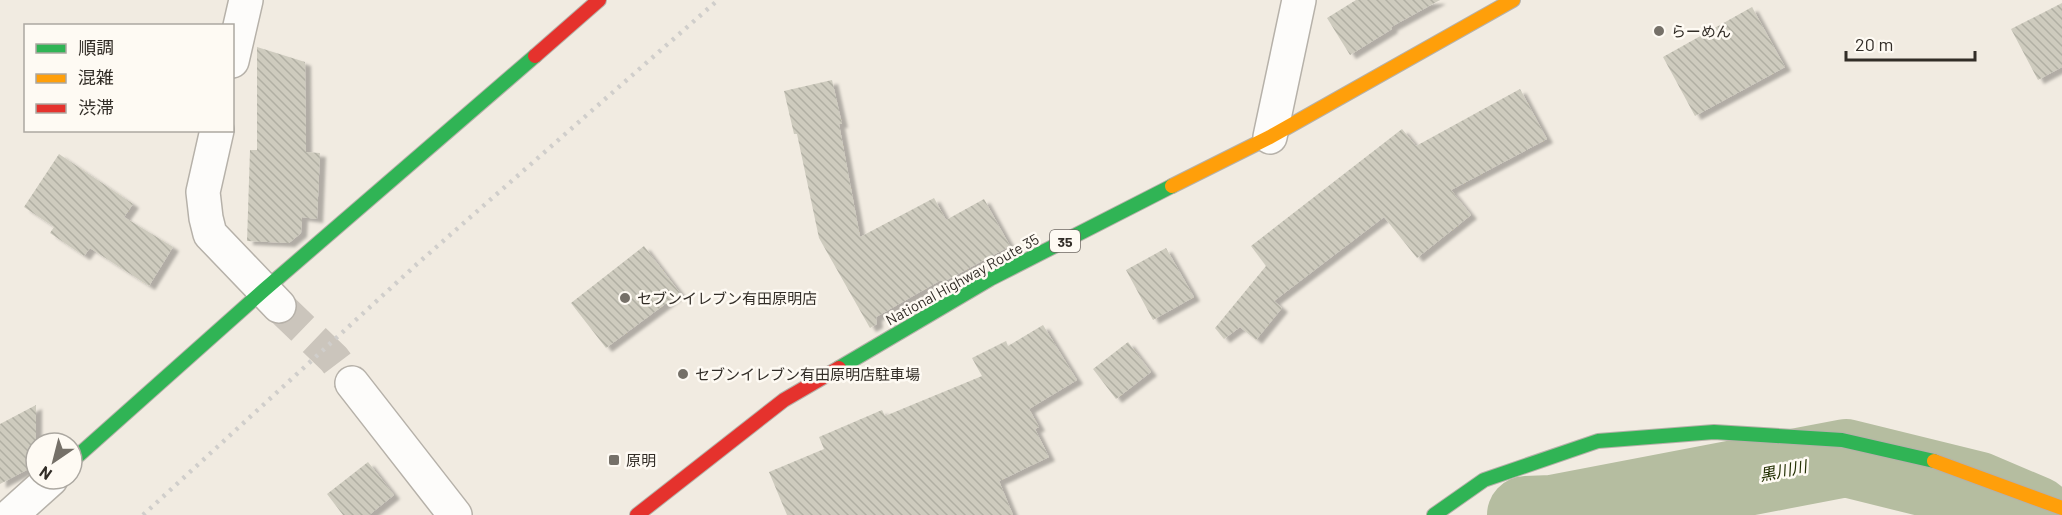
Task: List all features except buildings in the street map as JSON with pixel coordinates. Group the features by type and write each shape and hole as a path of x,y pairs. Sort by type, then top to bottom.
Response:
{"main road":[{"path":"84,450 271,298 599,0"},
{"name":"National Highway Route 35","path":"637,515 784,400 990,279 1270,137 1513,0"},
{"path":"1434,515 1484,480 1598,441 1714,432 1842,440 1944,463 2062,508"}],"street":[{"path":"234,52 246,0"},
{"path":"1270,137 1299,0"},
{"path":"217,132 203,192 210,234 271,298"},
{"path":"352,383 455,515"},
{"path":"11,515 38,491"}],"waterway":[{"name":"黒川川","path":"1526,515 1552,514 1846,458 1976,490 2035,515"}],"tunnel":[{"path":"279,306 334,359 352,383"}],"railway":[{"path":"143,515 417,264 718,0"}],"traffic: fast":[{"path":"84,450 264,290 535,56"},
{"path":"839,368 990,279 1172,186"},
{"path":"1434,515 1484,480 1598,441 1714,432 1842,440 1934,461"}],"traffic: slow":[{"path":"1172,186 1270,137 1513,0"},
{"path":"1934,461 2062,508"}],"traffic: jam":[{"path":"535,56 599,0"},
{"path":"637,515 784,400 839,368"}],"place":[{"name":"らーめん","path":"1659,31"},
{"name":"セブンイレブン有田原明店","path":"625,298"},
{"name":"セブンイレブン有田原明店駐車場","path":"683,374"},
{"name":"原明","path":"614,460"}]}
